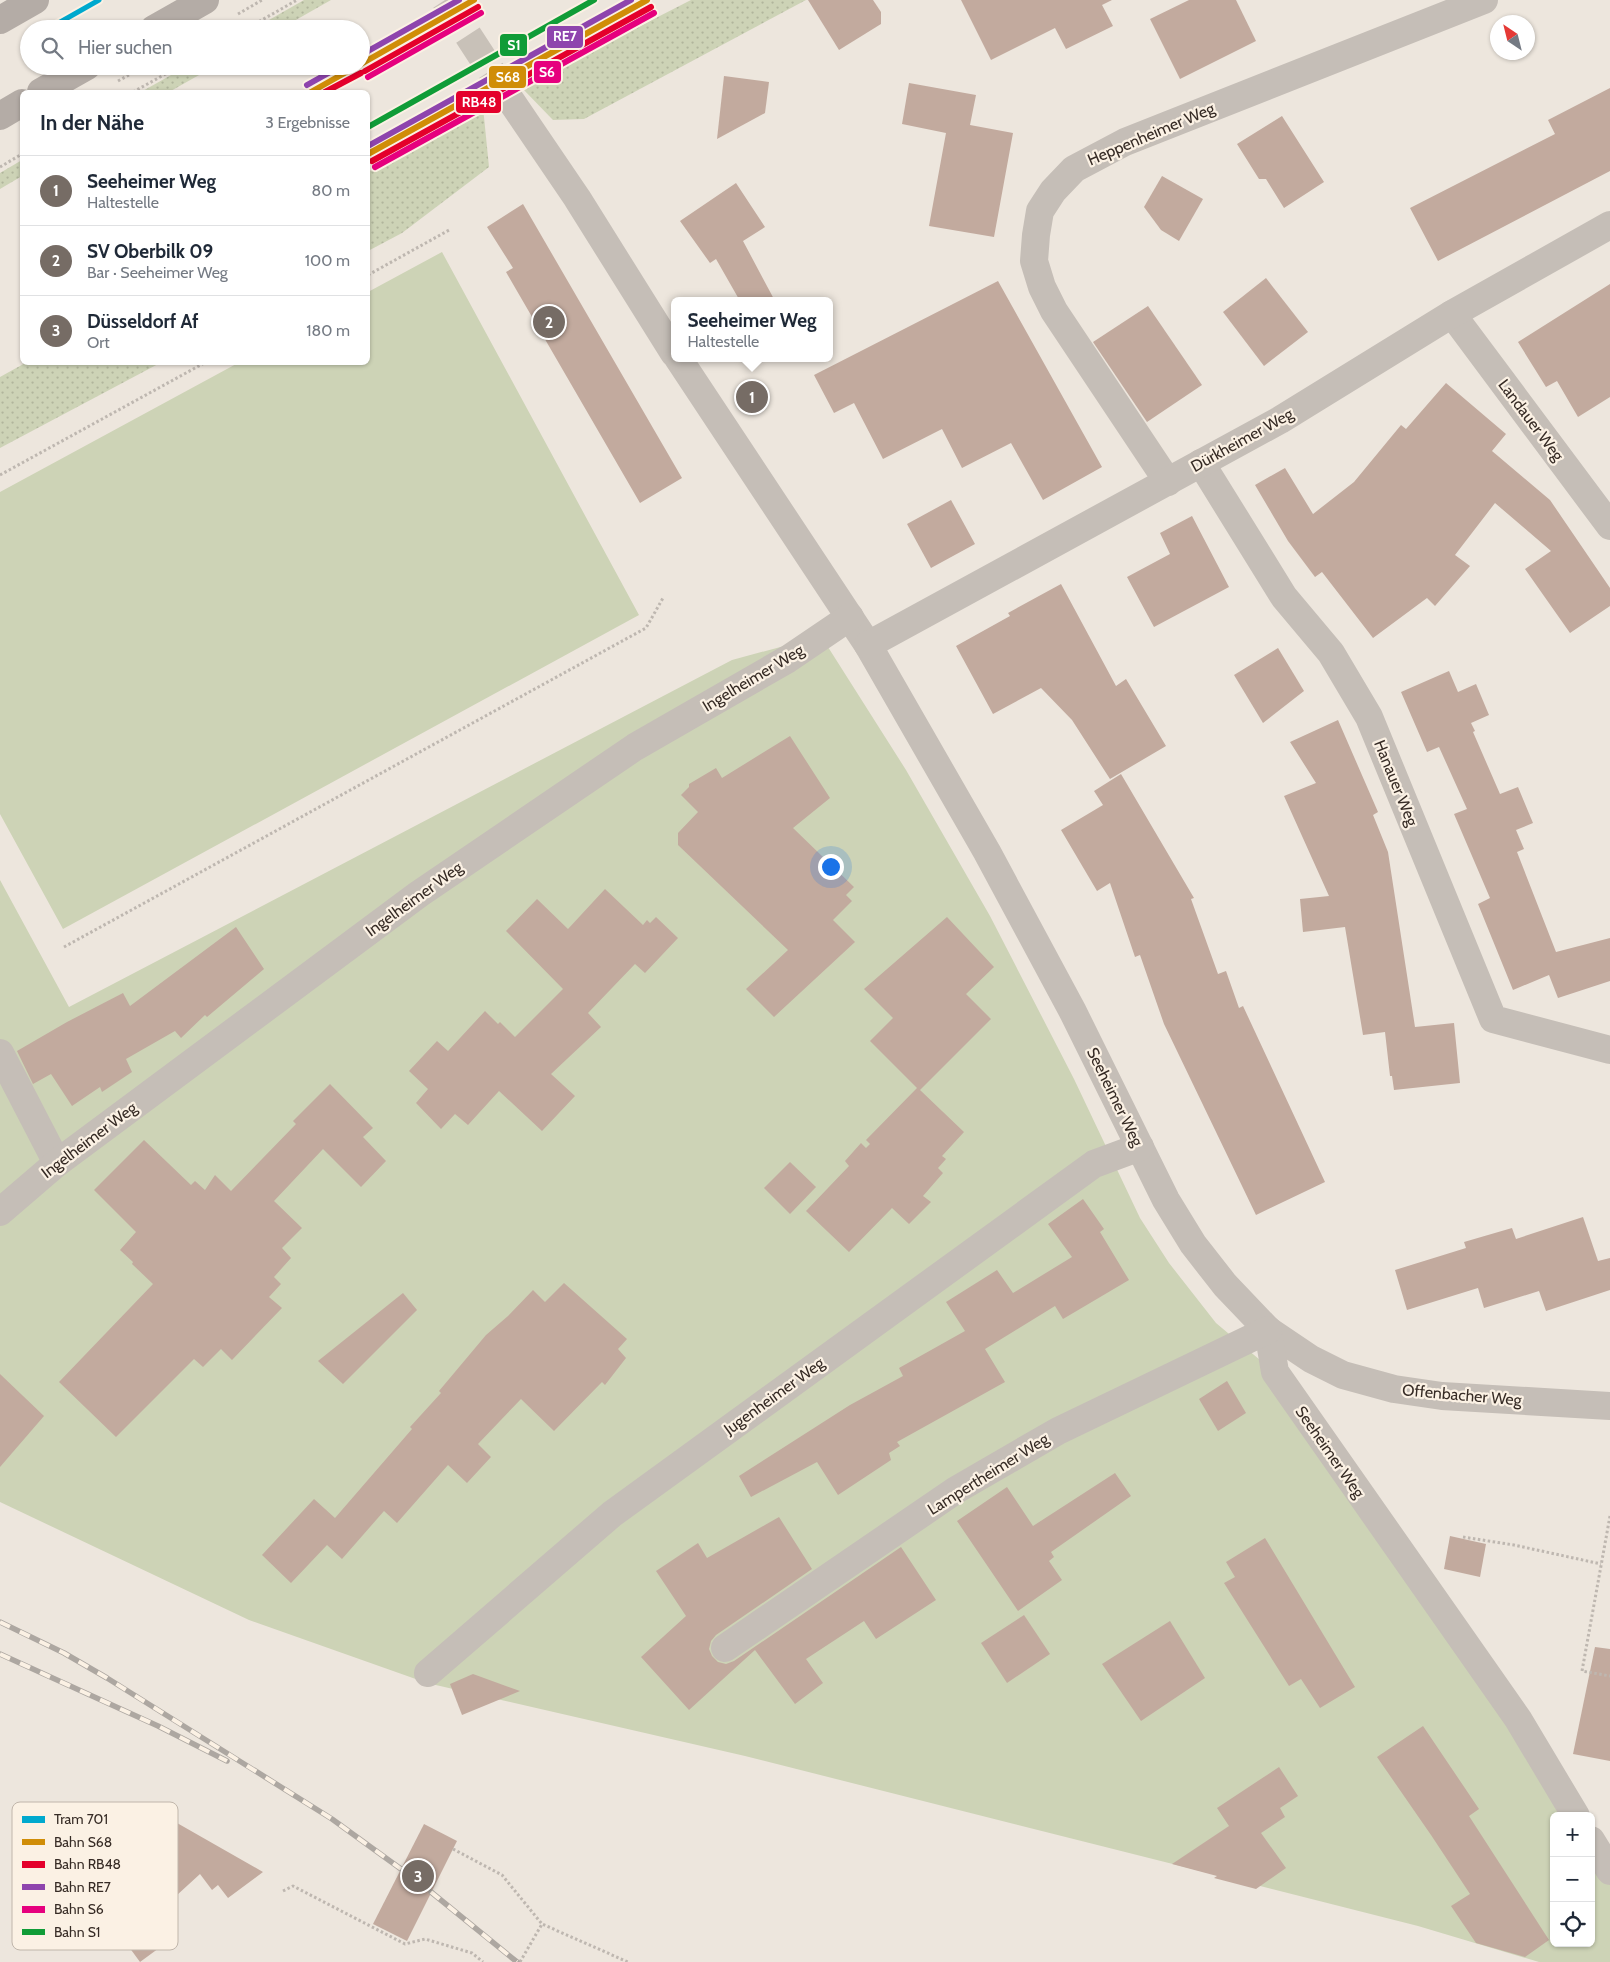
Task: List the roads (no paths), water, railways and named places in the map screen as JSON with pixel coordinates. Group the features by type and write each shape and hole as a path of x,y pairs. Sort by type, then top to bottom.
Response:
{"main road":[{"path":"0,20 35,0"},
{"path":"170,20 205,0"},
{"path":"45,90 72,75"},
{"path":"0,116 20,104"}],"street":[{"name":"Heppenheimer Weg","path":"1168,482 1054,311 1042,287 1034,261 1036,235 1040,211 1053,191 1074,169 1125,142 1484,0"},
{"path":"503,89 577,198 671,348"},
{"name":"Dürkheimer Weg","path":"868,645 1280,420 1452,314 1610,225"},
{"name":"Landauer Weg","path":"1452,314 1610,526"},
{"name":"Seeheimer Weg","path":"681,362 868,645 987,852 1073,1012 1166,1200 1193,1244 1225,1285 1268,1330 1275,1372 1518,1719 1574,1812"},
{"name":"Hanauer Weg","path":"1201,463 1284,597 1331,653 1369,717 1493,1019 1610,1050"},
{"name":"Ingelheimer Weg","path":"0,1212 57,1163 419,894 635,747 788,659 850,617"},
{"path":"0,1053 57,1163"},
{"name":"Jugenheimer Weg","path":"428,1673 612,1514 1094,1164 1140,1147"},
{"name":"Offenbacher Weg","path":"1268,1330 1311,1359 1342,1374 1394,1389 1442,1396 1610,1406"},
{"name":"Lampertheimer Weg","path":"725,1648 956,1490 1058,1430 1268,1330"},
{"path":"1595,1847 1610,1872"}],"tunnel":[{"path":"445,0 503,89"}],"railway":[{"path":"0,1622 64,1653 107,1678 332,1819 401,1869"},
{"path":"0,1654 158,1726 227,1761"},
{"path":"431,1892 517,1962"}],"tram line":[{"name":"701","path":"64,20 99,0"}],"rail line":[{"name":"RE7","path":"370,50 459,0"},
{"name":"S68","path":"370,59 474,0"},
{"name":"S1","path":"370,126 594,0"},
{"name":"RE7","path":"370,145 631,0"},
{"name":"S68","path":"370,153 647,0"},
{"name":"RB48","path":"370,68 478,7"},
{"name":"RB48","path":"372,161 651,7"},
{"name":"S6","path":"368,77 481,13"},
{"name":"S6","path":"375,167 654,13"},
{"name":"RE7","path":"307,85 325,75"},
{"name":"S68","path":"315,90 341,75"},
{"name":"RB48","path":"329,90 357,75"}],"place":[{"name":"SV Oberbilk 09","path":"549,322"},
{"name":"Seeheimer Weg","path":"752,397"},
{"name":"Düsseldorf Af","path":"418,1876"}]}
